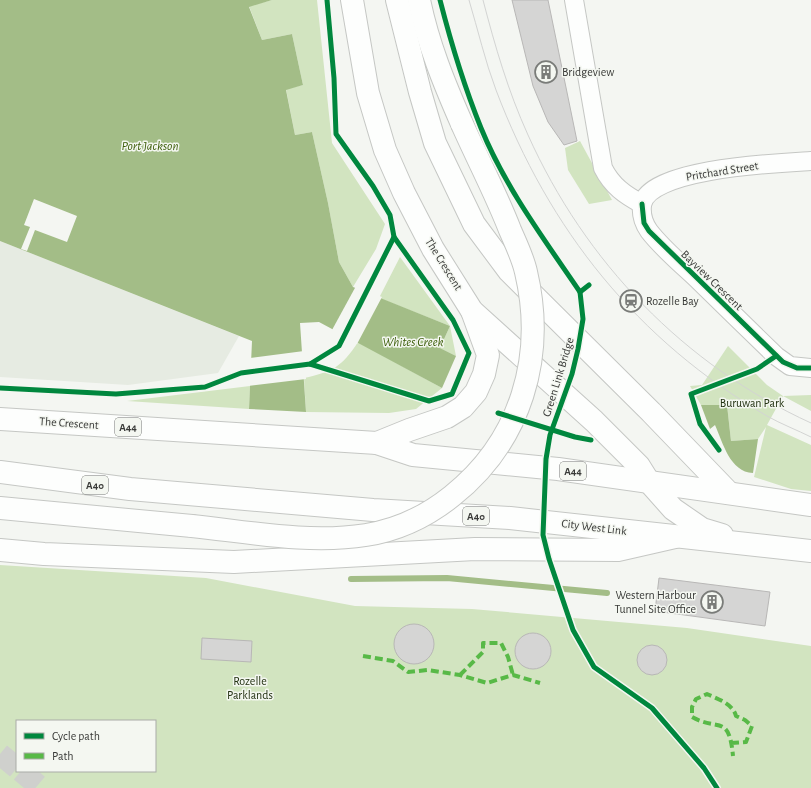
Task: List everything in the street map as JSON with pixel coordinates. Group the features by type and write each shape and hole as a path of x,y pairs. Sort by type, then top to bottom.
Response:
{"main road":[{"name":"The Crescent","path":"352,0 368,93 385,150 404,193 433,249 472,311 594,421 644,474 673,509 702,528 750,545"},
{"path":"398,0 420,92 435,143 474,224 510,271 646,406 728,493"},
{"path":"0,508 310,538 368,535 402,526 439,506 467,484 484,467 498,448 518,409 526,386 533,340 531,300 526,270 437,66 419,0"},
{"path":"377,443 447,417 463,407 476,392 484,374 488,355 472,311"},
{"name":"The Crescent","path":"0,419 377,443"},
{"name":"A44","path":"377,443 413,455 558,469 644,474 728,493 811,505"},
{"name":"City West Link","path":"0,472 59,481 130,489 328,506 510,518 811,551"},
{"path":"0,550 44,554 234,562 475,549 618,550 675,537"}],"street":[{"path":"574,0 603,168 608,179 616,188 642,204"},
{"name":"Pritchard Street","path":"642,204 648,194 656,186 676,179 734,167 808,158"},
{"name":"Bayview Crescent","path":"642,204 642,213 649,231 672,255 783,362 797,368 811,368"}],"shaded area":[{"path":"0,241 239,336 218,373 128,385 0,377"}],"green space":[{"path":"272,0 317,0 332,143 385,224 376,249 353,287 339,262 328,203 312,132 295,135 286,89 303,85 292,34 262,40 249,6"},
{"path":"580,141 612,200 589,204 568,170 565,148"},
{"path":"400,257 450,326 379,298"},
{"path":"450,326 456,356 440,348"},
{"path":"358,342 442,388 416,409 389,413 306,412 304,378 329,371 336,367 347,357"},
{"name":"Buruwan Park","path":"728,346 767,385 783,396 767,425 811,445 811,491 791,489 754,477 766,427 758,439 731,441 727,405 701,405 690,386 702,385"},
{"path":"250,386 249,409 127,401"},
{"path":"811,395 811,411 783,396"},
{"name":"Rozelle Parklands","path":"0,565 206,578 355,606 472,609 687,628 811,646 811,788 0,788"}],"water":[{"name":"Port Jackson","path":"0,0 272,0 249,7 262,40 292,34 303,85 286,90 295,135 312,132 328,203 339,262 353,287 450,326 440,348 456,356 442,388 319,322 300,323 306,412 249,409 252,341 0,241"},
{"path":"701,405 727,405 731,441 758,439 753,473 738,468 733,462 724,448 715,425 710,429"}],"pier":[{"path":"34,199 77,216 67,242 35,230 27,251 21,249 30,227 24,225"},
{"path":"356,286 382,297 357,344 332,330"},
{"path":"304,351 306,379 248,386 250,358"}],"building":[{"name":"Bridgeview","path":"512,0 548,0 577,141 564,145 548,122 533,86"},
{"name":"Western Harbour Tunnel Site Office","path":"659,578 770,592 765,626 655,611"},
{"path":"418,624 425,627 431,633 434,644 433,652 425,661 418,664 410,664 403,661 395,652 394,640 397,633 406,625"},
{"path":"537,633 546,638 550,644 550,658 546,664 537,669 529,669 520,664 516,658 515,647 520,638 526,634"},
{"path":"202,638 252,641 251,662 201,659"},
{"path":"652,645 658,646 666,654 666,666 658,674 652,675 646,674 638,666 637,660 638,654 646,646"}],"waterway":[{"path":"351,579 447,578 607,593"}],"tunnel":[{"path":"0,754 16,767"},
{"path":"22,772 41,788"}],"tram line":[{"path":"469,0 492,79 518,141 542,189 571,235 603,277 638,316 677,353 720,386 767,416 811,437"},
{"path":"483,0 502,68 528,135 551,181 578,225 609,267 643,305 681,340 721,371 765,399 811,423"}],"marked path":[{"path":"460,675 483,652 483,643 501,643 508,657 513,675"},
{"path":"363,656 393,661 408,672 428,670 460,675 487,683 513,675 540,683"},
{"path":"731,743 746,742 752,726 745,720 736,716 732,708 720,700 707,694 696,699 692,707 692,717 721,726 725,729 729,734 733,756"}],"cycle path":[{"path":"0,388 116,394 205,387 241,373 310,364 339,346 394,237 390,215 373,186 336,134 334,78 327,0"},
{"path":"440,0 453,48 469,96 491,150 513,192 580,292 589,285"},
{"path":"642,204 644,223 649,231 783,362 797,368 811,368"},
{"path":"310,364 429,401 452,394 469,353 453,320 394,237"},
{"name":"Green Link Bridge","path":"580,292 583,319 578,349 572,374 550,435 546,459 543,535 549,559 573,630 594,667 652,708 704,768 717,788"},
{"path":"719,450 700,424 691,394 757,369 776,356"},
{"path":"498,413 575,437 591,440"}],"place":[{"name":"Bridgeview","path":"546,72"},
{"name":"Rozelle Bay","path":"631,301"},
{"name":"Western Harbour Tunnel Site Office","path":"712,602"}],"water label":[{"name":"Whites Creek","path":"413,341"}]}
